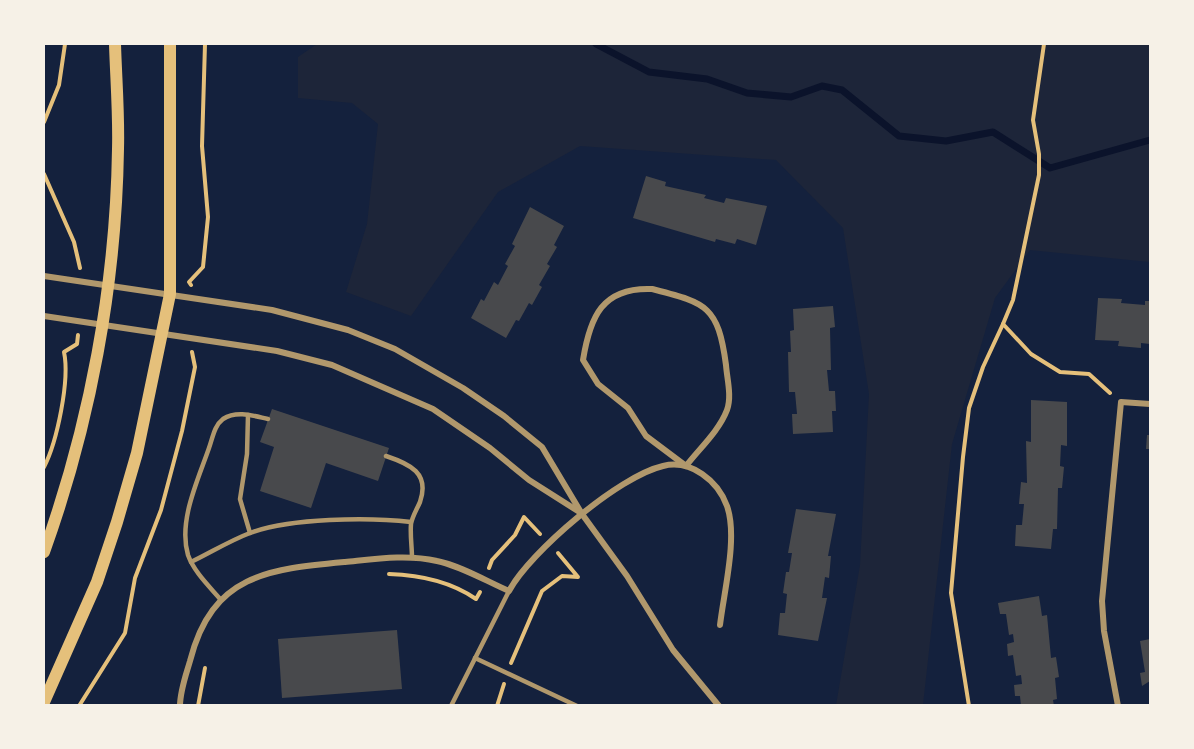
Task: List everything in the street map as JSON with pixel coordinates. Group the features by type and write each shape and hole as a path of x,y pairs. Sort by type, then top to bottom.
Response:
{"main road":[{"path":"44,552 83,422 107,284 116,202 118,147 115,44"},
{"path":"44,702 97,582 117,522 137,453 170,294 170,44"}],"street":[{"path":"44,276 272,310 348,330 424,364 504,416 542,447 582,514 627,576 673,651 719,705"},
{"path":"686,466 727,410 729,394 722,335 714,317 698,303 651,289 627,290 607,300 595,316 587,332 583,360 598,384 628,408 646,436 686,466 710,479 721,491 731,520 720,625"},
{"path":"44,316 277,351 332,365 383,385 433,409 490,448 529,480 582,514"},
{"path":"1118,705 1104,631 1102,601 1121,402 1150,404"},
{"path":"180,705 193,648 203,624 221,600 237,587 260,575 285,568 387,558 412,558 438,561 509,591 519,573 582,514 641,474 665,465 686,466"}],"lane":[{"path":"221,600 191,562 185,535 187,519 214,431 221,420 232,415 268,419"},
{"path":"248,415 247,454 240,499 250,533"},
{"path":"386,456 408,463 418,472 423,482 422,496 411,522 412,558"},
{"path":"191,562 250,533 282,525 382,519 411,522"},
{"path":"452,705 509,591"},
{"path":"475,658 577,705"}],"path":[{"path":"44,122 58,85 65,44"},
{"path":"199,298 189,282 203,267 208,217 202,146 205,44"},
{"path":"969,705 951,593 961,478 969,408 983,367 1013,300 1039,175 1039,154 1033,120 1044,44"},
{"path":"44,174 74,242 83,280"},
{"path":"44,467 57,424 64,386 64,352 77,344 79,321"},
{"path":"1003,324 1031,354 1060,372 1089,374 1121,402"},
{"path":"79,705 125,633 135,578 161,510 182,431 195,367 191,358 194,338"},
{"path":"379,575 411,575 439,581 464,591 476,599 492,560 515,535 524,518 550,544 578,577 562,576 542,591 507,673 497,705"},
{"path":"198,705 206,664"}],"shaded area":[{"path":"317,44 1150,44 1150,262 1030,250 995,298 952,444 923,705 836,705 860,565 869,394 843,228 776,160 580,146 498,192 411,316 346,292 367,224 378,124 352,103 298,98 298,57"}],"building":[{"path":"646,176 666,182 665,186 706,195 704,198 724,203 726,198 767,206 756,245 737,239 735,244 716,239 715,242 633,218"},
{"path":"530,207 564,226 554,245 557,247 547,264 550,266 539,285 542,287 532,305 529,303 519,321 516,320 506,338 471,318 481,299 484,301 494,282 498,285 508,266 505,264 515,246 512,244"},
{"path":"1098,298 1122,299 1121,303 1145,305 1145,301 1150,301 1150,344 1141,343 1141,348 1118,346 1119,341 1095,340"},
{"path":"833,306 835,327 830,328 831,370 827,370 829,391 835,391 836,411 832,411 833,432 793,434 792,414 797,414 795,392 789,392 788,352 791,352 790,331 794,330 793,309"},
{"path":"1031,400 1067,402 1067,446 1061,445 1060,466 1064,467 1062,488 1058,488 1057,529 1053,529 1051,549 1015,546 1016,525 1022,525 1024,504 1019,504 1021,482 1027,483 1026,441 1031,442"},
{"path":"272,409 389,448 378,481 326,463 311,508 260,491 274,447 260,442"},
{"path":"1147,435 1150,435 1150,449 1146,449"},
{"path":"796,509 836,514 828,556 831,556 829,578 825,577 822,598 827,598 818,641 778,635 780,613 785,613 787,594 783,593 792,553 788,553"},
{"path":"1039,596 1042,616 1047,615 1051,658 1056,657 1059,677 1055,678 1057,699 1053,700 1054,706 1021,706 1020,696 1015,696 1014,685 1022,684 1021,675 1016,676 1013,655 1008,656 1007,644 1014,642 1013,634 1009,635 1006,614 1000,614 998,603"},
{"path":"397,630 402,689 282,698 278,639"},
{"path":"1150,639 1150,681 1142,686 1140,673 1145,672 1140,641"}],"waterway":[{"path":"596,44 649,72 707,79 747,93 791,97 822,86 842,90 899,136 946,141 993,132 1050,168 1150,140"}]}
